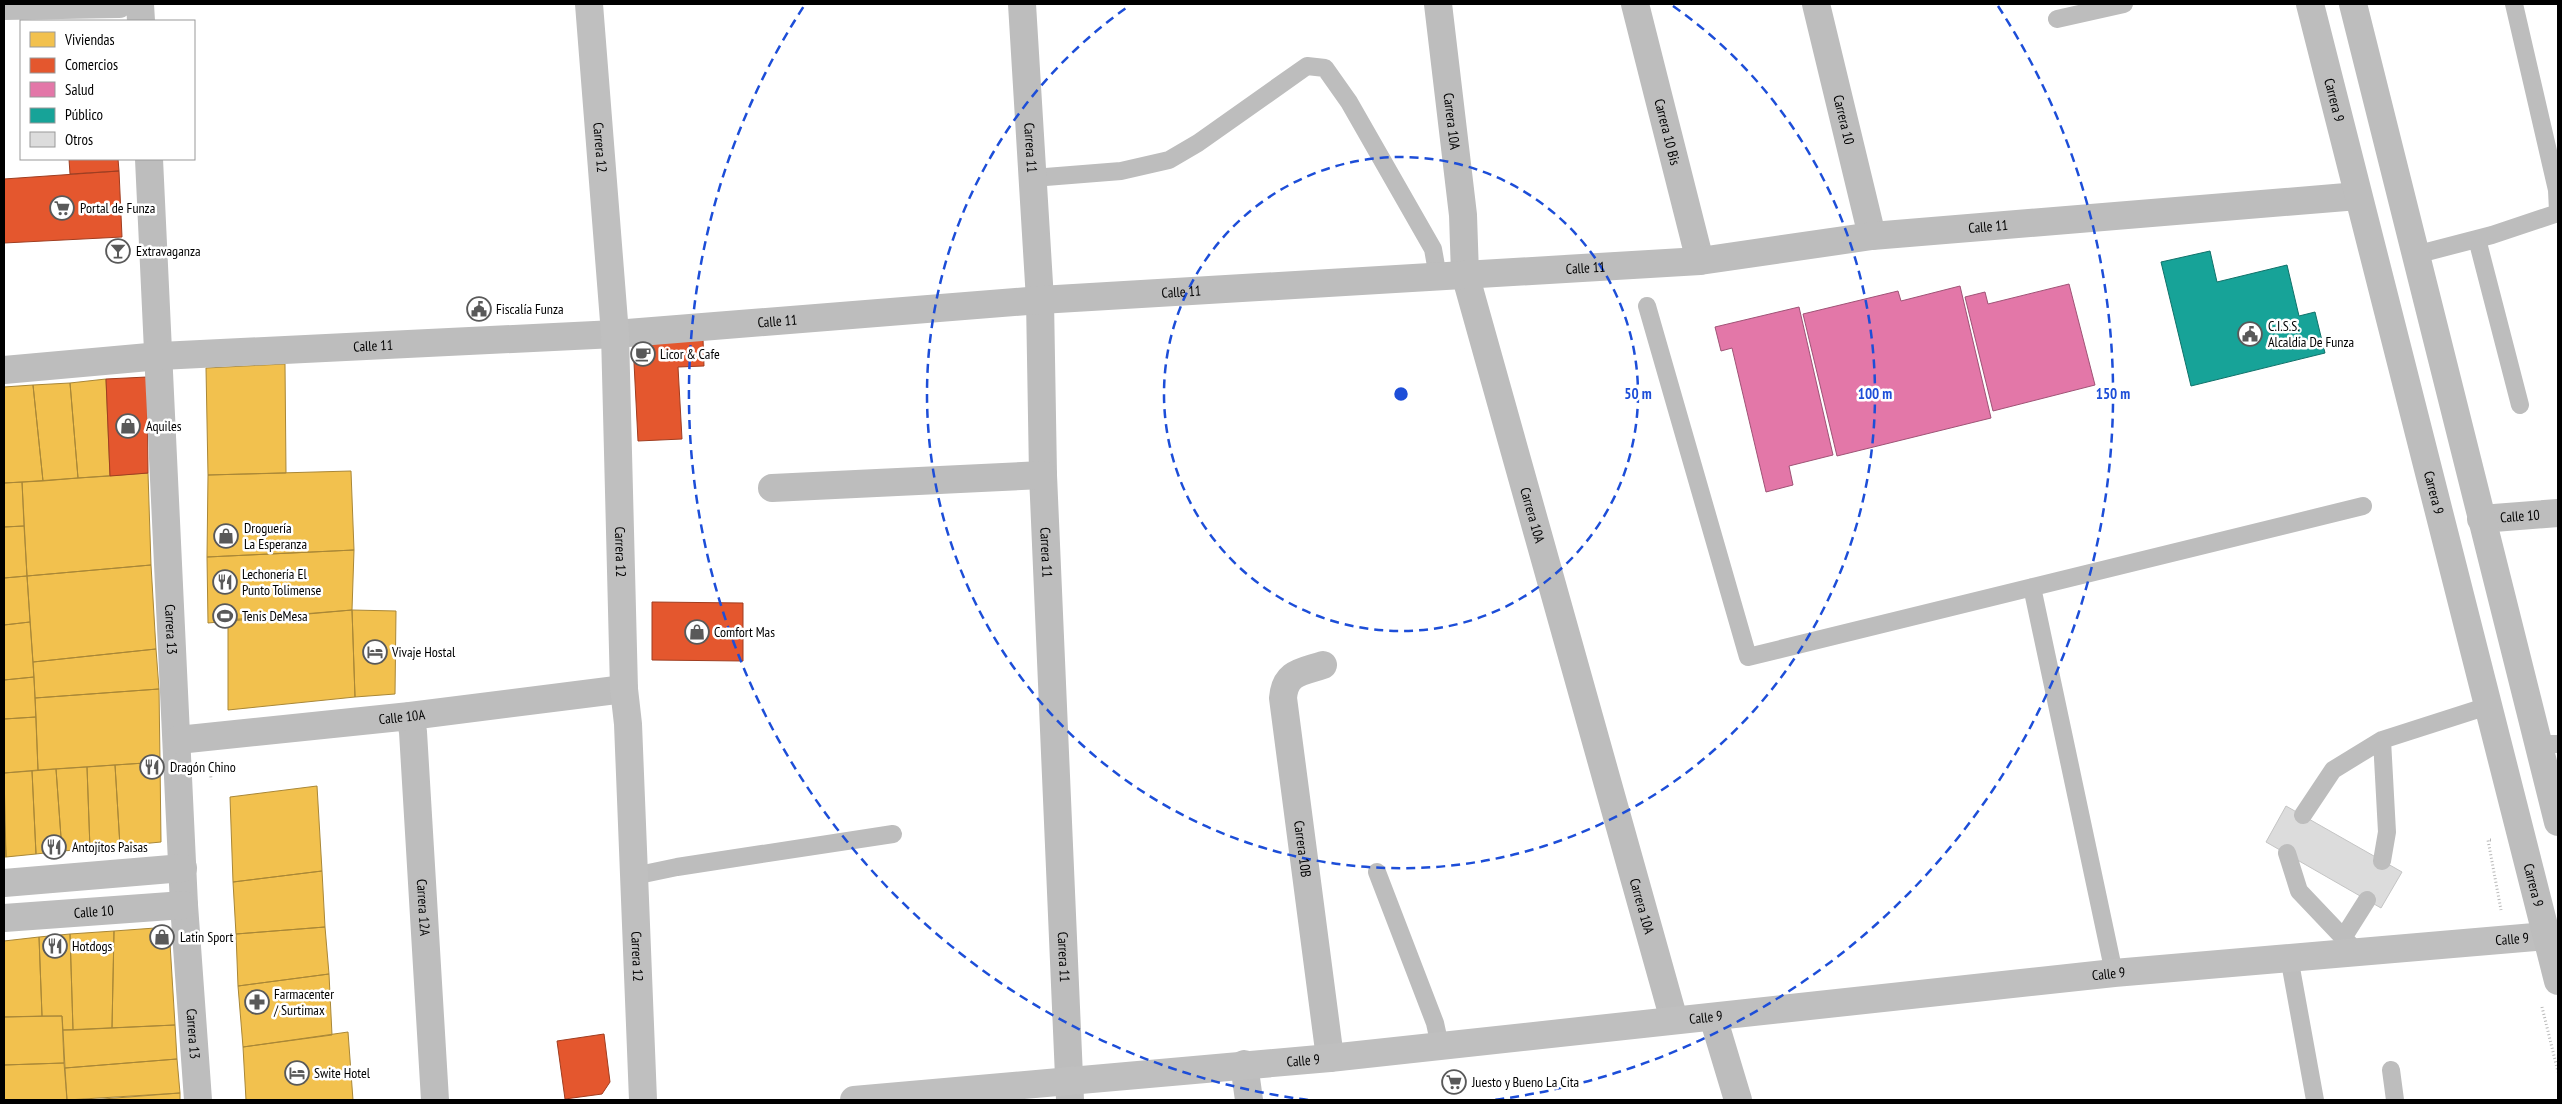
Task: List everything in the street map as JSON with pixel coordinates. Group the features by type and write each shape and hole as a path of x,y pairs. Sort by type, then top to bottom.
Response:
{"main road":[{"name":"Carrera 12","path":"589,4 615,334 624,688 643,1100"},
{"name":"Calle 9","path":"854,1100 1069,1090 1244,1064 1330,1058 1674,1020 2289,957 2350,944 2553,935"}],"street":[{"path":"4,6 119,4"},
{"path":"140,4 141,20"},
{"name":"Carrera 11","path":"1022,4 1040,300 1043,475 1069,1090"},
{"name":"Carrera 10A","path":"1438,4 1463,215 1465,274 1674,1020"},
{"name":"Carrera 10 Bis","path":"1635,4 1700,262"},
{"name":"Carrera 10","path":"1816,4 1872,236"},
{"name":"Carrera 9","path":"2310,4 2488,706 2553,935 2558,981"},
{"path":"2353,4 2481,519 2548,744 2558,822"},
{"name":"Carrera 13","path":"149,160 160,356 184,905 198,1100"},
{"name":"Calle 11","path":"4,370 160,356 615,334 1040,300 1465,274 1700,262 1872,236 2358,196"},
{"path":"772,488 1043,475"},
{"name":"Calle 10","path":"2481,519 2558,514"},
{"name":"Carrera 10B","path":"1323,665 1292,675 1284,686 1283,698 1330,1058"},
{"name":"Calle 10A","path":"178,740 410,716 624,688"},
{"name":"Carrera 12A","path":"410,716 413,732 435,1100"},
{"path":"4,883 183,868"},
{"name":"Calle 10","path":"4,918 184,905"},
{"path":"1713,1017 1738,1100"},
{"path":"1244,1064 1249,1100"}],"lane":[{"path":"2057,20 2124,4"},
{"path":"2415,255 2476,239 2558,212 2557,190 2514,4"},
{"path":"1033,178 1121,171 1169,160 1198,143 1307,66 1325,68 1349,102 1433,250 1438,276"},
{"path":"2476,239 2520,405"},
{"path":"1647,306 1748,657 2363,506"},
{"path":"2032,588 2114,974"},
{"path":"2303,815 2333,770 2382,740 2488,706"},
{"path":"2382,740 2387,832 2382,861"},
{"path":"634,876 677,867 893,834"},
{"path":"2287,853 2299,891 2350,944 2366,900"},
{"path":"1377,872 1435,1023 1440,1046"},
{"path":"2289,957 2315,1100"},
{"path":"2391,1070 2395,1100"}],"path":[{"path":"210,759 211,788"}],"building: Viviendas":[{"path":"285,364 286,473 208,475 206,368"},
{"path":"106,379 110,476 78,478 70,383"},
{"path":"70,383 78,478 43,481 33,385"},
{"path":"33,385 43,481 4,483 4,387"},
{"path":"351,471 354,550 207,557 208,475"},
{"path":"148,473 151,565 27,576 22,482"},
{"path":"22,482 24,526 4,527 4,483"},
{"path":"24,526 27,576 4,578 4,527"},
{"path":"354,550 352,610 208,623 207,557"},
{"path":"151,565 156,649 33,662 27,576"},
{"path":"27,576 30,622 4,625 4,578"},
{"name":"Vivaje Hostal","path":"352,610 396,611 395,694 355,697"},
{"path":"352,610 355,697 228,710 228,620"},
{"path":"30,622 34,677 4,680 4,625"},
{"path":"156,649 159,689 35,698 33,662"},
{"path":"34,677 36,717 4,719 4,680"},
{"path":"159,689 160,762 38,770 35,698"},
{"path":"36,717 38,770 4,773 4,719"},
{"path":"160,762 161,842 120,846 115,765"},
{"path":"115,765 120,846 90,849 87,767"},
{"path":"87,767 90,849 62,851 56,769"},
{"path":"56,769 62,851 36,854 32,771"},
{"path":"32,771 36,854 6,857 4,773"},
{"path":"317,786 322,871 233,882 230,797"},
{"path":"4,809 6,857 4,857"},
{"path":"322,871 325,927 236,934 233,882"},
{"path":"169,927 175,1025 112,1028 114,931"},
{"path":"325,927 329,974 238,986 236,934"},
{"path":"114,931 112,1028 73,1030 70,934"},
{"path":"70,934 73,1030 63,1030 62,1016 42,1016 39,937"},
{"path":"39,937 42,1016 4,1017 4,941"},
{"path":"329,974 332,1035 243,1047 238,986"},
{"path":"62,1016 64,1063 4,1065 4,1017"},
{"path":"175,1025 177,1059 65,1068 63,1030"},
{"name":"Swite Hotel","path":"348,1032 353,1100 246,1100 243,1047"},
{"path":"177,1059 180,1093 67,1100 65,1068"},
{"path":"64,1063 67,1100 4,1100 4,1065"},
{"path":"180,1093 180,1100 90,1100"}],"building: Comercios":[{"path":"69,160 118,160 119,171 70,174"},
{"name":"Portal de Funza","path":"119,171 122,237 4,243 4,179"},
{"path":"703,339 704,366 678,367 682,439 638,441 633,343"},
{"name":"Aquiles","path":"147,377 148,473 110,476 106,379"},
{"name":"Comfort Mas","path":"652,602 743,603 743,661 652,660"},
{"path":"604,1034 610,1082 602,1094 565,1099 557,1041"}],"building: Salud":[{"path":"2069,284 2095,385 1993,411 1965,297 1985,292 1988,304"},
{"path":"1960,286 1991,418 1837,456 1803,314 1898,291 1901,301"},
{"path":"1799,307 1833,455 1789,466 1793,485 1766,492 1732,348 1721,351 1715,327"}],"building: Público":[{"name":"C.I.S.S. Alcaldia De Funza","path":"2210,251 2217,282 2287,265 2299,316 2315,312 2325,353 2191,386 2161,262"}],"building: Otros":[{"path":"2286,806 2402,872 2381,908 2266,842"}],"place":[{"name":"Portal de Funza","path":"62,208"},
{"name":"Extravaganza","path":"118,251"},
{"name":"Fiscalía Funza","path":"479,309"},
{"name":"C.I.S.S. Alcaldia De Funza","path":"2250,334"},
{"name":"Licor & Cafe","path":"643,354"},
{"name":"Aquiles","path":"128,426"},
{"name":"Droguería La Esperanza","path":"226,536"},
{"name":"Lechonería El Punto Tolimense","path":"225,582"},
{"name":"Tenis DeMesa","path":"225,616"},
{"name":"Comfort Mas","path":"697,632"},
{"name":"Vivaje Hostal","path":"375,652"},
{"name":"Dragón Chino","path":"152,767"},
{"name":"Antojitos Paisas","path":"54,847"},
{"name":"Latin Sport","path":"162,937"},
{"name":"Hotdogs","path":"55,946"},
{"name":"Farmacenter / Surtimax","path":"257,1002"},
{"name":"Swite Hotel","path":"297,1073"},
{"name":"Juesto y Bueno La Cita","path":"1454,1082"}]}
